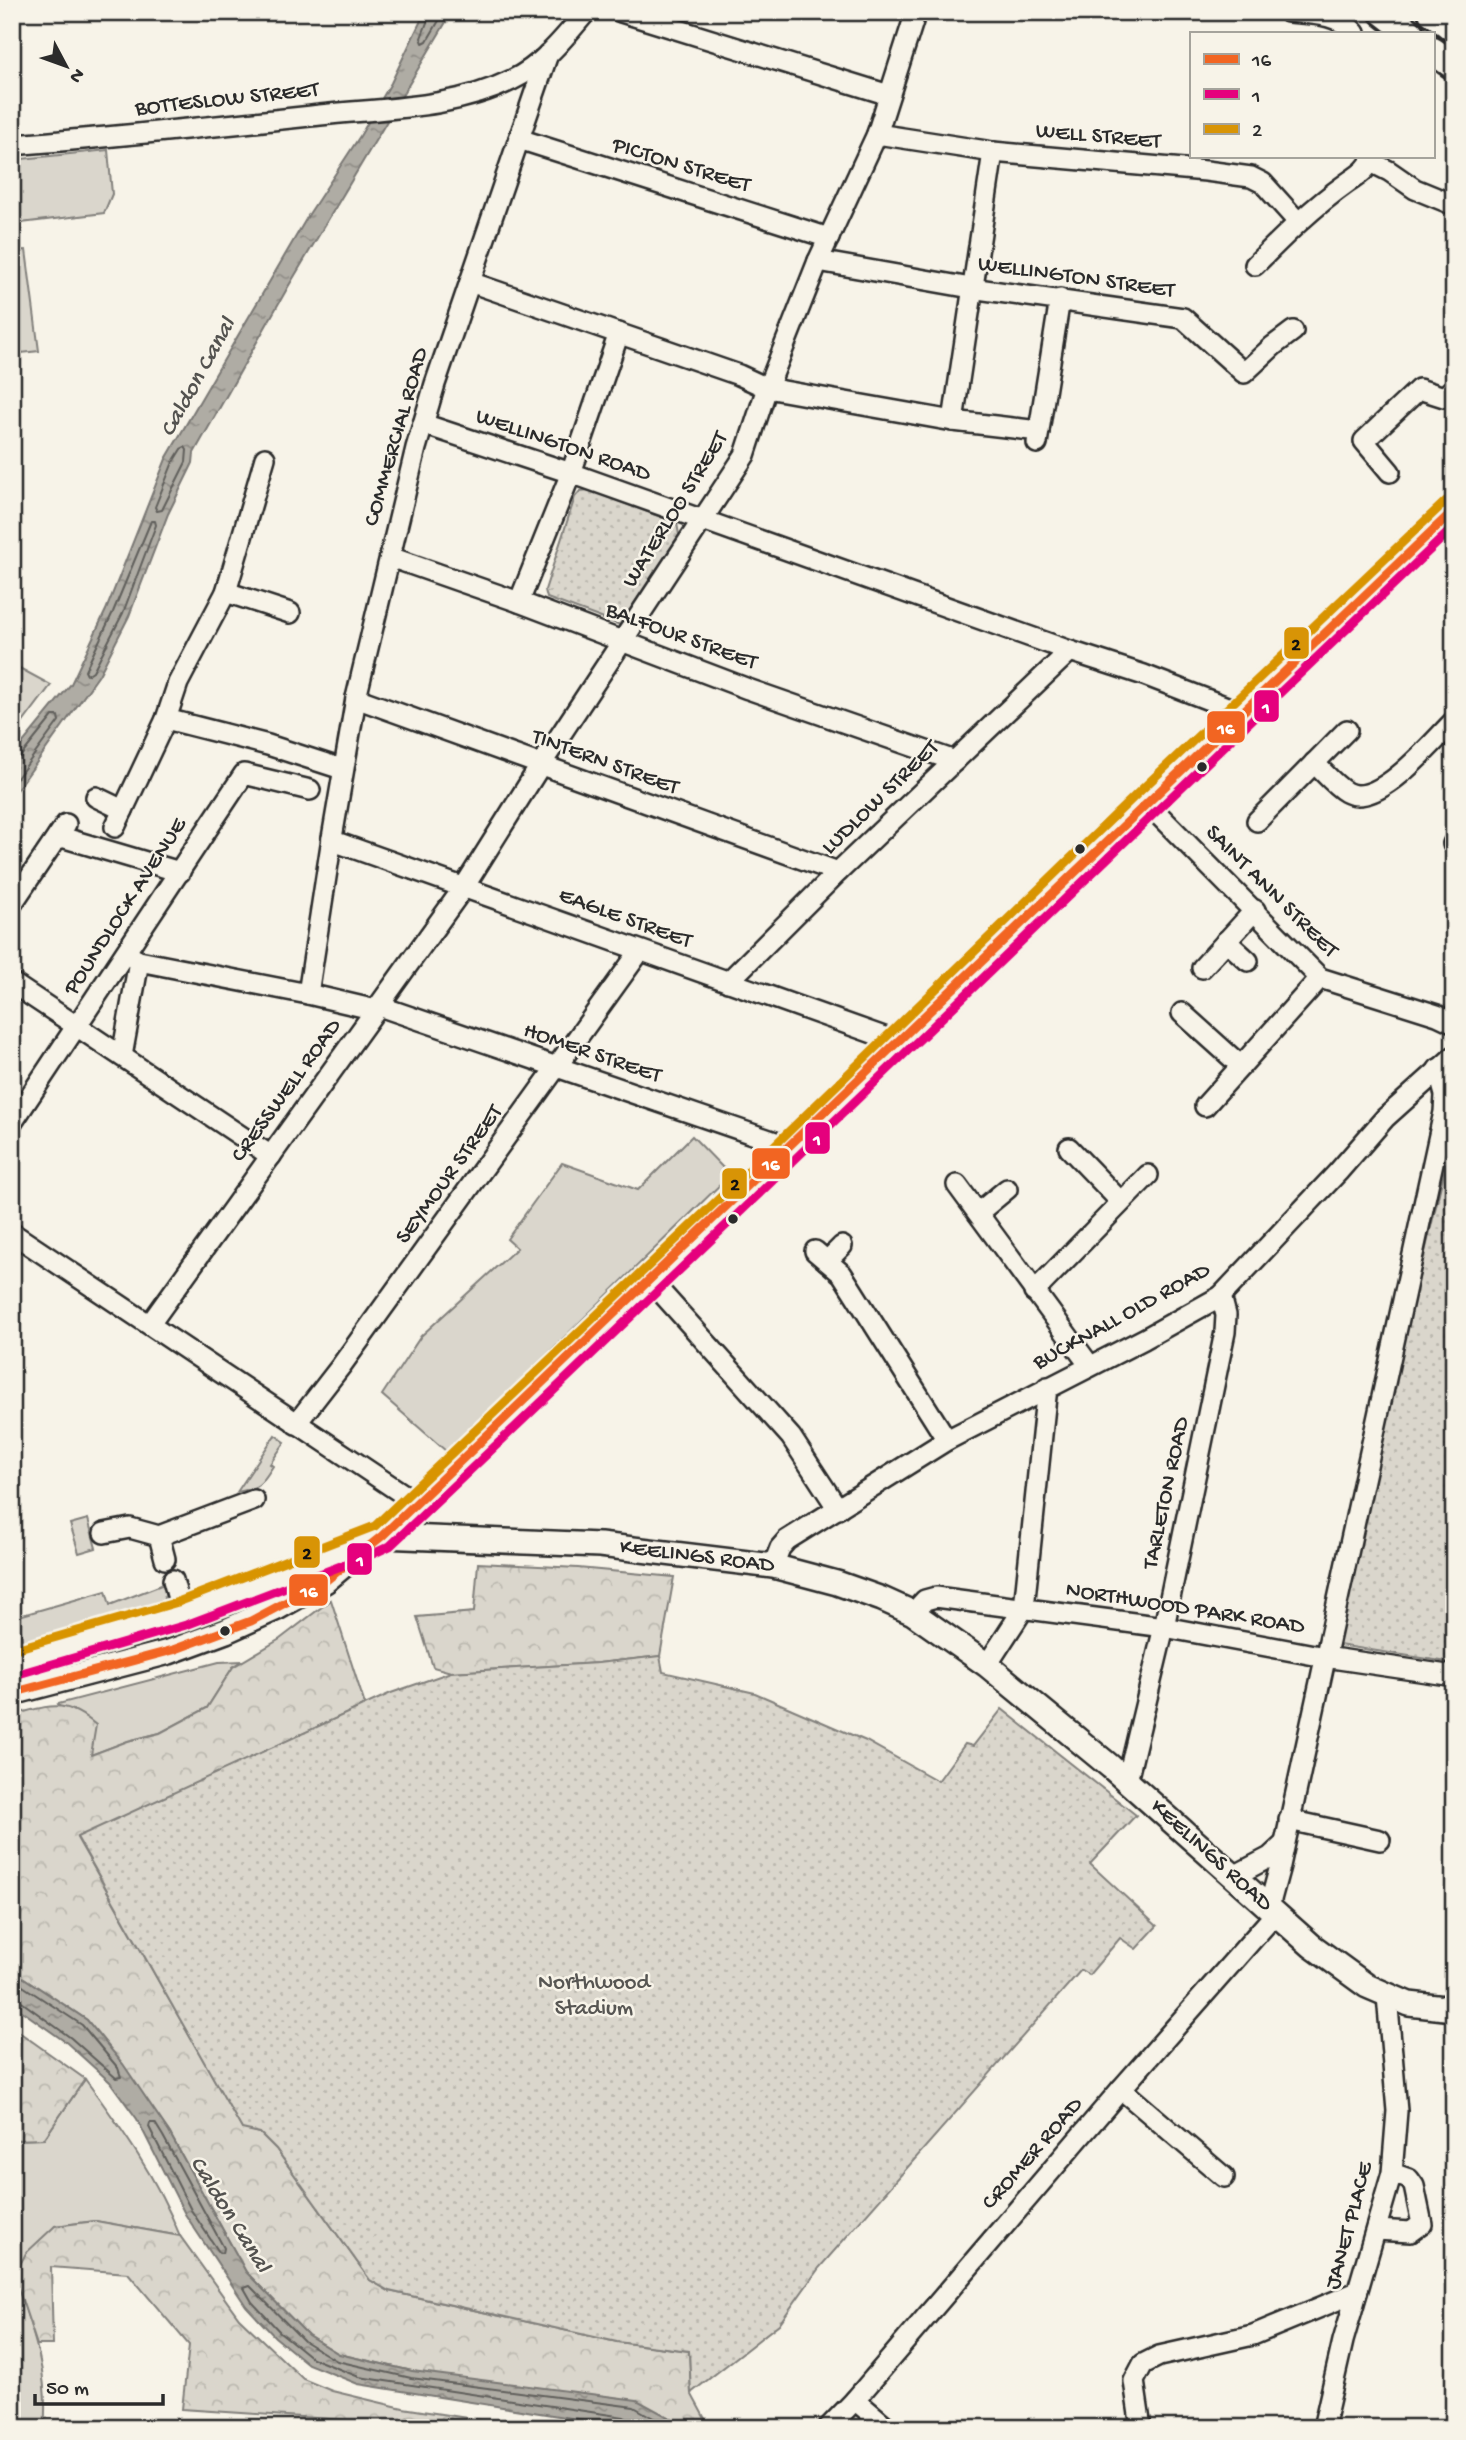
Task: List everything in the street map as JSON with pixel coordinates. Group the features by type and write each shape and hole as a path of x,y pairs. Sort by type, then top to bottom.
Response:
{"highway":[{"path":"1383,12 1409,32"},
{"path":"1432,12 1454,29"},
{"path":"1434,52 1454,66"}],"main road":[{"path":"12,1693 169,1652 226,1631 326,1581 418,1504 1146,802 1454,510"},
{"path":"12,1663 182,1614 377,1539"},
{"name":"KEELINGS ROAD","path":"377,1539 600,1545 774,1566 838,1583 913,1613 987,1665 1127,1781 1312,1946 1367,1986 1387,1996 1409,2004 1454,2010"}],"street":[{"path":"548,54 586,12"},
{"path":"621,12 889,95"},
{"name":"WATERLOO STREET","path":"464,887 540,766 745,455 767,388 818,261 877,134 916,12"},
{"path":"1288,12 1328,16 1345,23 1354,32"},
{"name":"BOTTESLOW STREET","path":"12,145 412,106 463,98 488,90 531,69 548,54"},
{"name":"COMMERCIAL ROAD","path":"308,994 334,840 342,769 356,698 423,424 548,54"},
{"name":"WELL STREET","path":"877,134 993,152 1251,177 1263,183 1298,222"},
{"name":"PICTON STREET","path":"519,139 829,238"},
{"path":"953,421 993,152"},
{"path":"1255,265 1318,204 1363,172 1372,159 1415,189 1454,205"},
{"name":"WELLINGTON STREET","path":"818,261 971,289 1060,299 1183,318 1244,373 1293,331"},
{"path":"470,282 739,375 767,388 1038,437 1060,299"},
{"path":"519,602 571,473 619,333"},
{"path":"1390,472 1364,441 1419,389 1444,397 1454,388"},
{"name":"WELLINGTON ROAD","path":"423,424 571,473 1144,675 1240,712"},
{"path":"96,797 119,819 166,719 178,683 226,592 265,458"},
{"name":"BALFOUR STREET","path":"390,557 955,761"},
{"path":"226,592 290,613"},
{"name":"LUDLOW STREET","path":"728,982 838,872 1070,651"},
{"name":"TINTERN STREET","path":"356,698 838,872"},
{"path":"166,719 268,745 342,769"},
{"path":"1314,763 1347,793 1362,797 1390,784 1454,721"},
{"path":"1256,821 1347,730"},
{"name":"POUNDLOCK AVENUE","path":"12,1124 76,1026 133,957 180,872 244,774 310,790"},
{"name":"SAINT ANN STREET","path":"1146,802 1320,978 1454,1023"},
{"path":"12,904 62,830 180,872"},
{"name":"EAGLE STREET","path":"334,840 898,1042"},
{"name":"CRESSWELL ROAD","path":"150,1324 464,887"},
{"path":"1202,968 1255,910"},
{"path":"1226,941 1248,961"},
{"name":"SEYMOUR STREET","path":"296,1424 341,1366 640,951"},
{"path":"122,1056 133,957"},
{"name":"HOMER STREET","path":"133,957 377,1008 790,1147"},
{"path":"1205,1106 1320,978"},
{"path":"12,983 271,1156"},
{"path":"1182,1013 1241,1066"},
{"name":"BUCKNALL OLD ROAD","path":"774,1566 780,1548 787,1539 947,1440 1221,1296 1385,1118 1454,1056"},
{"path":"1272,1910 1278,1856 1289,1820 1444,1112 1445,1095 1438,1069"},
{"path":"1069,1148 1121,1202"},
{"path":"1034,1292 1148,1175"},
{"path":"957,1185 1090,1366"},
{"path":"978,1213 1007,1189"},
{"path":"12,1233 418,1504"},
{"path":"842,1246 821,1256 842,1274 947,1440"},
{"path":"651,1280 791,1437 838,1509"},
{"name":"TARLETON ROAD","path":"1127,1781 1164,1628 1225,1332 1226,1315 1221,1296"},
{"path":"987,1665 1024,1608 1046,1387"},
{"path":"104,1533 130,1528 159,1536 254,1500"},
{"path":"159,1536 165,1559"},
{"path":"173,1580 182,1614"},
{"name":"NORTHWOOD PARK ROAD","path":"913,1613 925,1600 936,1597 1164,1628 1325,1657 1454,1676"},
{"path":"1289,1820 1380,1840"},
{"path":"1234,1876 1278,1856"},
{"name":"CROMER ROAD","path":"828,2428 855,2400 1272,1910"},
{"name":"JANET PLACE","path":"1323,2428 1343,2342 1392,2174 1397,2111 1387,1996"},
{"path":"1121,2089 1224,2177"},
{"path":"1376,2230 1411,2232 1422,2224 1414,2186 1409,2179 1392,2174"},
{"path":"1141,2428 1134,2381 1143,2364 1159,2356 1253,2335 1357,2292"},
{"path":"855,2400 888,2428"}],"green space":[{"path":"108,150 112,194 104,213 12,224 12,160"},
{"path":"26,250 39,351 12,354 12,251"},
{"path":"589,490 677,523 679,535 620,625 547,598 545,590 575,497 580,491"},
{"path":"12,664 51,685 12,737"},
{"path":"1454,1130 1454,1663 1332,1644"},
{"path":"692,1136 730,1175 447,1452 382,1395 421,1336 517,1248 507,1239 562,1163 638,1190"},
{"path":"275,1435 285,1442 270,1464 273,1466 266,1478 251,1489 237,1492"},
{"path":"88,1519 96,1548 79,1553 70,1524"},
{"path":"478,1563 578,1568 674,1577 660,1656 598,1663 451,1672 433,1667 417,1617 474,1612"},
{"path":"169,1582 161,1607 23,1648 21,1631 12,1628 12,1618 106,1591 110,1605"},
{"path":"331,1600 365,1705 77,1838 242,2128 260,2133 276,2149 370,2280 389,2291 617,2342 689,2351 691,2393 710,2428 681,2428 672,2419 412,2371 339,2354 308,2335 246,2272 169,2132 87,2020 12,1970 12,1715 56,1706 74,1710 96,1725 91,1755 160,1733 207,1708 233,1667 280,1639"},
{"name":"Northwood Stadium","path":"660,1656 663,1672 755,1693 866,1741 938,1781 965,1744 973,1746 1002,1709 1136,1815 1090,1864 1157,1926 1136,1949 1120,1938 1089,1975 1081,1970 819,2268 779,2324 691,2393 689,2351 617,2342 389,2291 370,2280 276,2149 260,2133 242,2129 77,1837 391,1693 451,1672 598,1663"},
{"path":"243,1661 233,1667 207,1708 160,1733 91,1755 58,1704 219,1662"},
{"path":"12,2027 85,2079 44,2139 12,2140"},
{"path":"85,2079 150,2174 180,2236 95,2221 55,2226 14,2276 42,2369 44,2428 12,2428 12,2140 44,2139"},
{"path":"96,2221 180,2236 239,2318 303,2379 332,2391 403,2408 530,2428 418,2425 182,2409 189,2345 128,2273 51,2267 53,2345 37,2345 14,2276 26,2253 55,2226"}],"water":[{"path":"425,12 452,12 288,287 194,453 193,463 168,514 129,616 99,675 12,797 12,756 71,684 106,610 166,459 309,214 391,83"},
{"path":"12,1970 87,2020 123,2064 169,2132 246,2272 308,2335 339,2354 412,2371 637,2400 672,2419 681,2428 634,2428 358,2384 308,2364 275,2337 246,2306 185,2214 137,2119 110,2082 67,2043 12,2004"}],"transit line":[{"name":"2","path":"12,1650 178,1602 375,1526 1446,501"},
{"name":"16","path":"12,1693 173,1650 251,1621 324,1582 382,1536 1454,510"},
{"name":"1","path":"15,1675 186,1625 390,1546 1454,527"}],"water label":[{"name":"Caldon Canal","path":"199,378"},
{"name":"Caldon Canal","path":"229,2215"}]}
